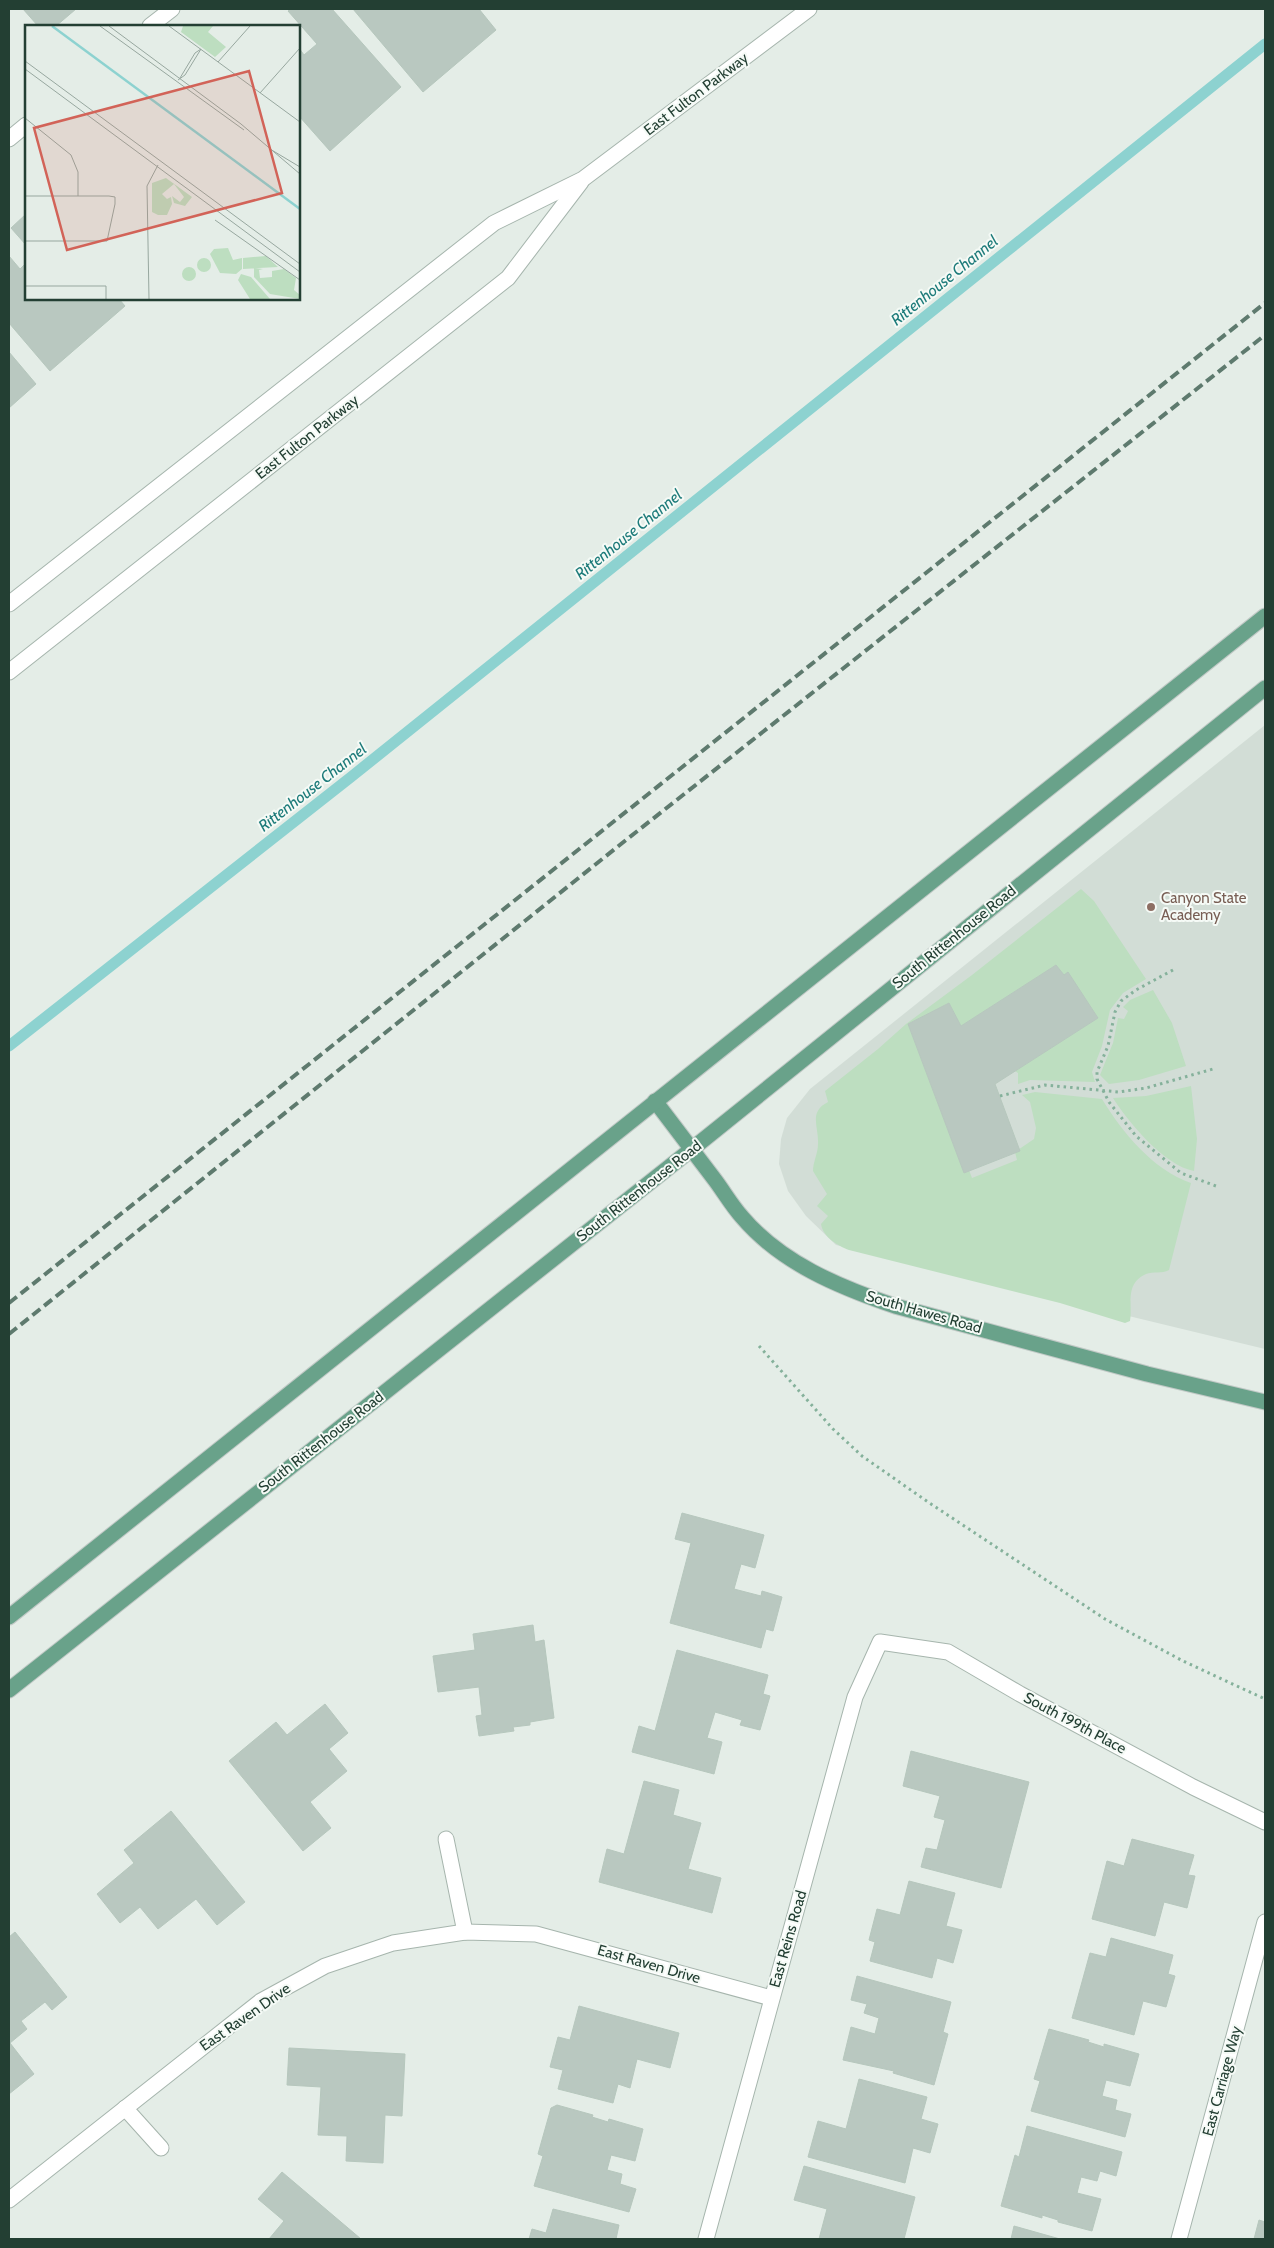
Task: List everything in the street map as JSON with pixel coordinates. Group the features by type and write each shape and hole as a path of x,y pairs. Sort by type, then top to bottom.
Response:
{"main road":[{"path":"9,1617 655,1101 950,869 1265,616"},
{"name":"South Rittenhouse Road","path":"9,1690 692,1149 1265,688"},
{"name":"South Hawes Road","path":"655,1101 742,1217 768,1243 792,1260 858,1293 895,1306 1119,1367 1265,1402"}],"street":[{"path":"151,25 172,9"},
{"name":"East Fulton Parkway","path":"9,604 494,223 583,179 809,9"},
{"path":"9,138 25,126"},
{"name":"East Fulton Parkway","path":"9,672 508,278 583,179"},
{"name":"South 199th Place","path":"880,1642 948,1652 1020,1694 1150,1764 1265,1822"},
{"name":"East Reins Road","path":"706,2239 855,1697 880,1642"},
{"path":"446,1839 465,1932"},
{"name":"East Carriage Way","path":"1179,2239 1265,1922"},
{"name":"East Raven Drive","path":"9,2200 261,2001 325,1966 393,1943 465,1932 536,1934 771,1998"},
{"path":"125,2108 161,2148"}],"path":[{"path":"1173,970 1136,990 1121,1001 1115,1012 1108,1046 1097,1072 1102,1090 1121,1119 1136,1136 1181,1173 1216,1186"},
{"path":"1000,1096 1046,1085 1119,1092 1146,1088 1213,1069"},
{"path":"759,1346 834,1429 862,1456 1105,1619 1183,1661 1265,1699"}],"shaded area":[{"name":"Canyon State Academy","path":"1265,725 1265,1349 836,1245 806,1216 788,1191 779,1164 781,1139 787,1118 810,1089"}],"green space":[{"path":"1081,889 1094,901 1146,979 1123,993 1110,1010 1102,1046 1092,1072 1095,1082 1030,1080 1018,1084 1018,1073 1015,1071 1098,1018 1068,973 1064,975 1056,965 961,1026 949,1003 908,1024 964,1173 969,1170 972,1178 1017,1160 1015,1152 1034,1139 1036,1128 1030,1102 1022,1095 1035,1092 1102,1099 1129,1137 1151,1159 1177,1177 1191,1183 1169,1270 1146,1274 1139,1278 1132,1289 1130,1321 1125,1323 1060,1303 849,1250 832,1240 822,1229 821,1224 828,1216 817,1206 827,1194 813,1171 818,1144 816,1115 818,1110 828,1102 825,1091 906,1024 972,975"},
{"path":"1153,990 1172,1023 1186,1066 1139,1080 1109,1084 1100,1075 1113,1043 1118,1018 1124,1019 1128,1011 1123,1007 1130,1000"},
{"path":"1191,1086 1197,1139 1194,1171 1171,1161 1148,1142 1113,1098 1146,1096"}],"building":[{"path":"23,9 76,9 57,25 37,25"},
{"path":"291,9 332,9 401,87 330,151 300,117 300,49 304,55 317,44 288,11"},
{"path":"353,9 479,9 496,30 423,92"},
{"path":"25,215 25,244 11,228"},
{"path":"9,256 20,269 25,264 25,300 120,300 125,306 50,371 9,323"},
{"path":"9,352 36,384 9,408"},
{"path":"1056,965 1064,975 1068,972 1098,1018 995,1084 1020,1151 964,1173 908,1024 949,1003 961,1026"},
{"path":"682,1513 764,1535 755,1568 741,1564 734,1589 761,1596 762,1591 782,1597 773,1631 766,1629 761,1648 670,1623 691,1543 675,1539"},
{"path":"533,1625 535,1642 544,1640 554,1718 530,1722 530,1725 513,1727 514,1731 479,1736 476,1716 482,1715 479,1687 438,1692 433,1656 475,1650 473,1634"},
{"path":"677,1650 768,1675 763,1694 770,1696 760,1730 740,1725 742,1720 715,1712 707,1738 722,1742 714,1774 632,1752 639,1726 655,1731"},
{"path":"325,1704 348,1733 329,1749 347,1771 310,1802 331,1828 303,1851 229,1761 276,1722 287,1735"},
{"path":"911,1751 1029,1782 1001,1888 921,1867 926,1848 937,1850 945,1820 934,1817 940,1796 903,1786"},
{"path":"644,1781 679,1790 673,1815 701,1823 688,1869 721,1878 712,1913 599,1882 607,1849 624,1854"},
{"path":"171,1811 245,1902 217,1925 196,1899 158,1929 140,1907 120,1923 97,1894 134,1863 124,1850"},
{"path":"1132,1839 1194,1855 1188,1875 1195,1876 1187,1908 1164,1902 1155,1936 1092,1919 1107,1861 1124,1866"},
{"path":"909,1881 955,1893 946,1926 962,1930 953,1963 937,1958 932,1978 870,1961 875,1942 869,1940 877,1909 900,1915"},
{"path":"15,1932 67,1997 52,2010 45,2002 21,2021 27,2029 10,2043 34,2074 9,2094 9,1937"},
{"path":"1111,1938 1173,1955 1168,1974 1175,1976 1166,2007 1143,2001 1134,2035 1072,2018 1090,1953 1106,1957"},
{"path":"857,1976 951,2002 943,2032 948,2034 934,2085 893,2073 894,2071 843,2060 851,2027 875,2034 879,2018 864,2013 867,2004 851,2000"},
{"path":"579,2006 679,2033 670,2068 637,2059 630,2088 618,2084 613,2103 558,2089 563,2070 550,2067 558,2037 570,2040"},
{"path":"1049,2029 1089,2040 1088,2042 1104,2047 1104,2044 1139,2054 1130,2086 1106,2080 1102,2096 1117,2100 1115,2110 1131,2114 1125,2137 1031,2111 1040,2081 1034,2079"},
{"path":"289,2048 405,2054 402,2116 385,2115 383,2163 346,2161 347,2136 318,2135 321,2087 287,2085"},
{"path":"859,2079 927,2097 921,2119 938,2124 930,2153 913,2148 905,2183 808,2157 818,2121 846,2129"},
{"path":"557,2105 593,2115 592,2117 608,2122 609,2119 643,2129 635,2161 611,2155 607,2170 622,2174 620,2184 636,2189 629,2212 534,2186 543,2156 538,2154 551,2108"},
{"path":"1027,2126 1122,2152 1116,2176 1100,2171 1097,2181 1081,2177 1077,2193 1101,2199 1092,2231 1058,2222 1058,2220 1042,2215 1042,2218 1001,2206 1015,2155 1019,2157"},
{"path":"804,2166 915,2197 904,2239 819,2239 827,2209 794,2200"},
{"path":"282,2172 361,2239 269,2239 284,2221 258,2199"},
{"path":"553,2209 619,2225 616,2239 529,2239 532,2229 546,2233"},
{"path":"1259,2220 1265,2222 1265,2239 1254,2239"},
{"path":"1014,2226 1060,2239 1011,2239"}],"waterway":[{"name":"Rittenhouse Channel","path":"9,1046 351,777 1265,44"}],"railway":[{"path":"9,1303 1265,303"},
{"path":"9,1334 621,844 1265,335"}],"place":[{"name":"Canyon State Academy","path":"1151,907"}]}
